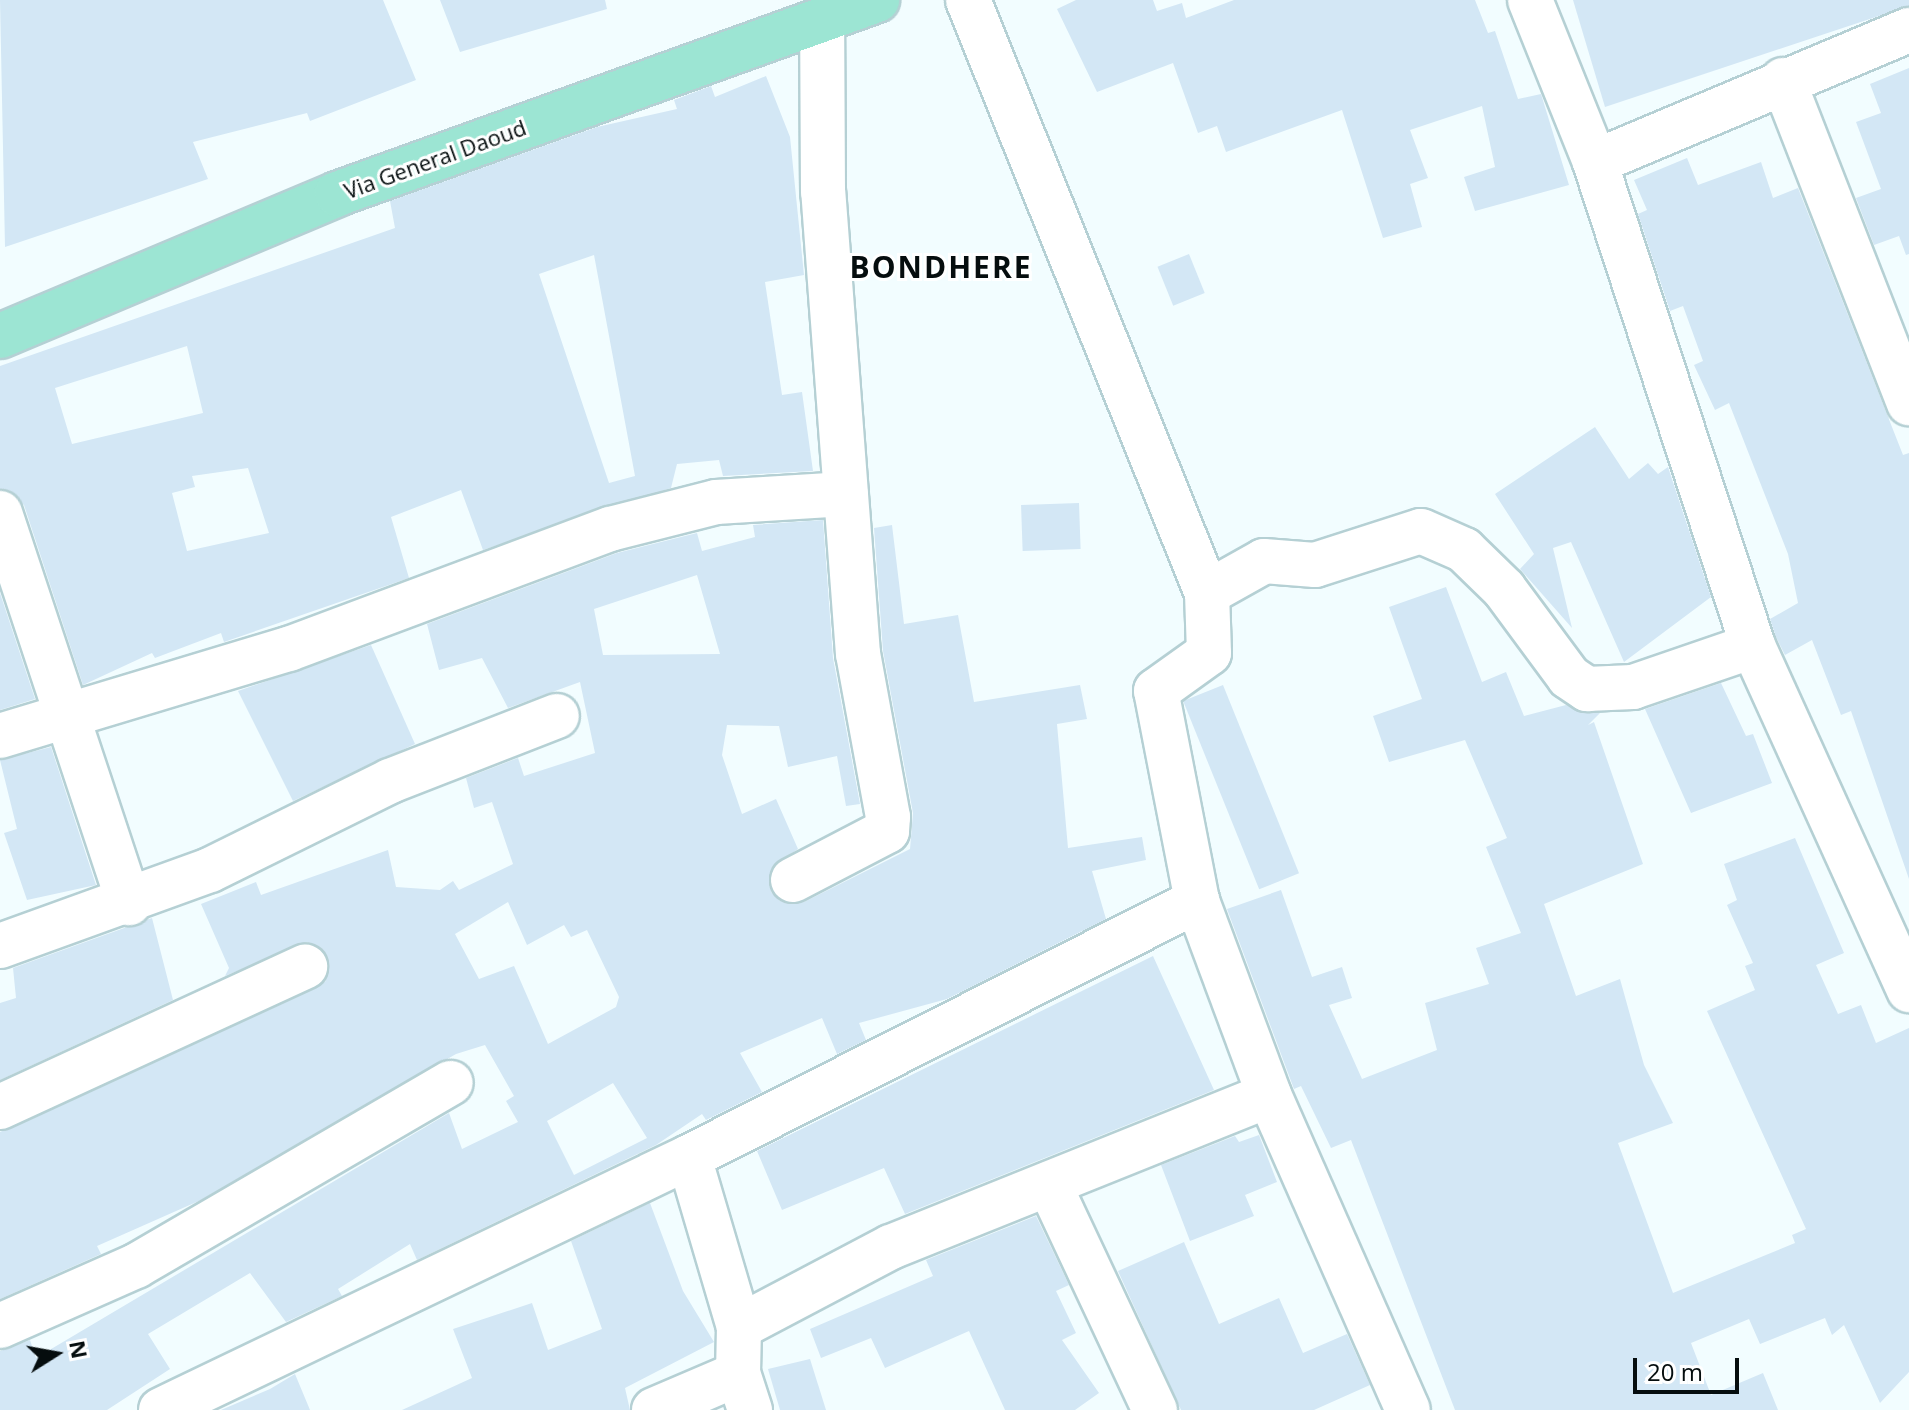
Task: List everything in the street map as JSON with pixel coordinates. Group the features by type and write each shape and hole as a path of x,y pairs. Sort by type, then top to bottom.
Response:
{"main road":[{"name":"Via General Daoud","path":"0,336 337,194 877,0"}],"street":[{"path":"968,0 1207,593 1209,653 1156,691 1197,901 1269,1095 1408,1410"},
{"path":"1530,0 1595,162 1753,646 1909,990"},
{"path":"793,880 887,831 858,654 823,192 822,21"},
{"path":"1595,162 1783,80 1909,30"},
{"path":"1783,80 1909,403"},
{"path":"0,736 289,649 610,529 716,502 846,494"},
{"path":"0,513 129,903"},
{"path":"1207,593 1264,561 1315,565 1421,531 1464,550 1504,589 1569,677 1587,689 1633,687 1753,646"},
{"path":"0,946 129,903 390,781 557,716"},
{"path":"161,1410 689,1157 1197,901"},
{"path":"0,1107 305,967"},
{"path":"0,1326 136,1266 451,1083"},
{"path":"739,1327 891,1247 1269,1095"},
{"path":"654,1410 744,1392 739,1327 689,1157"},
{"path":"1049,1184 1155,1410"}],"building":[{"path":"0,0 383,0 416,80 310,121 307,113 193,142 208,179 5,247"},
{"path":"440,0 605,0 607,9 460,52"},
{"path":"1076,0 1153,0 1157,11 1182,3 1186,18 1234,0 1475,0 1488,33 1495,31 1518,99 1541,94 1569,185 1475,211 1464,177 1495,167 1482,106 1410,130 1428,178 1410,184 1422,227 1383,238 1342,110 1226,152 1217,126 1198,133 1173,63 1097,92 1057,9"},
{"path":"1573,0 1909,0 1909,6 1605,107"},
{"path":"1909,68 1909,254 1906,255 1899,236 1874,245 1856,198 1881,189 1856,122 1881,113 1870,84"},
{"path":"766,76 790,137 804,275 765,282 782,395 802,392 813,471 723,476 719,460 677,464 671,488 483,550 461,490 391,517 409,578 224,642 221,633 155,658 152,653 83,685 24,505 0,489 0,366 395,228 390,201 597,127 677,109 674,100 711,86 715,97","holes":["594,255 635,476 609,483 539,274","187,346 203,413 72,444 55,388","248,468 269,533 187,551 172,493 195,487 192,476"]},
{"path":"1687,158 1698,185 1761,162 1773,198 1798,188 1903,455 1909,453 1909,879 1851,711 1841,715 1812,640 1785,655 1776,637 1770,619 1798,603 1788,554 1729,403 1715,410 1694,365 1703,361 1683,306 1670,311 1638,214 1647,210 1634,180"},
{"path":"1189,254 1205,293 1173,306 1157,267"},
{"path":"1595,427 1629,479 1648,463 1658,474 1668,467 1711,597 1624,662 1571,542 1553,548 1572,628 1520,569 1534,554 1495,494"},
{"path":"1079,503 1081,549 1023,551 1021,505"},
{"path":"823,520 833,658 860,804 846,806 837,756 788,767 779,726 727,725 722,755 742,814 776,799 798,849 772,867 771,892 780,901 804,902 910,849 913,813 883,651 874,528 892,525 904,624 958,615 974,702 1080,685 1087,719 1057,724 1068,848 1142,837 1146,860 1092,871 1106,919 947,999 859,1023 866,1040 837,1054 822,1018 740,1053 762,1092 706,1120 702,1114 656,1145 417,1260 410,1244 338,1289 342,1296 286,1322 250,1273 148,1334 170,1369 107,1410 0,1410 0,1351 30,1340 36,1358 449,1113 462,1149 518,1122 506,1101 514,1096 485,1045 456,1054 201,1200 97,1246 101,1254 0,1299 0,1132 326,981 327,956 307,942 225,976 229,968 201,904 256,882 261,895 388,850 396,887 440,890 453,881 459,890 513,864 492,802 474,808 466,778 518,758 524,776 595,753 580,682 508,708 482,658 439,670 427,624 617,553 697,533 702,551 755,537 753,525","holes":["697,575 720,654 603,655 594,609","508,902 527,945 564,925 571,937 587,930 619,997 616,1007 548,1044 514,966 479,979 455,934","613,1083 647,1138 574,1175 547,1121"]},
{"path":"1446,587 1482,682 1506,672 1524,716 1566,705 1600,713 1588,725 1594,722 1643,864 1544,904 1576,996 1620,979 1644,1065 1673,1123 1618,1143 1673,1293 1795,1243 1792,1235 1806,1229 1707,1011 1755,990 1745,966 1753,963 1727,905 1737,900 1724,864 1795,838 1844,953 1816,965 1838,1014 1861,1005 1876,1043 1909,1028 1909,1372 1880,1403 1844,1325 1832,1335 1825,1318 1760,1344 1749,1319 1691,1343 1711,1395 1763,1373 1778,1410 1455,1410 1351,1140 1331,1148 1301,1086 1294,1089 1227,909 1281,890 1312,977 1342,967 1352,998 1329,1005 1362,1079 1437,1050 1425,1003 1489,984 1476,948 1521,933 1486,847 1507,838 1465,740 1389,762 1373,716 1422,699 1389,607"},
{"path":"0,593 35,699 0,710"},
{"path":"371,645 415,744 293,801 238,691"},
{"path":"1721,683 1746,736 1753,734 1772,783 1691,813 1645,709"},
{"path":"1223,685 1299,873 1259,889 1183,701"},
{"path":"51,747 96,885 27,900 4,833 17,829 0,760"},
{"path":"152,918 173,1000 0,1080 0,1003 16,998 13,968"},
{"path":"1153,956 1214,1090 905,1214 884,1168 782,1210 757,1151"},
{"path":"1259,1135 1277,1182 1245,1195 1254,1216 1190,1241 1161,1165 1235,1136 1239,1142"},
{"path":"650,1203 683,1291 714,1342 625,1388 630,1410 402,1410 472,1378 453,1329 532,1303 548,1350 602,1329 571,1241"},
{"path":"1036,1216 1069,1285 1056,1291 1076,1333 1062,1340 1099,1393 1075,1410 1005,1410 969,1331 885,1368 871,1338 821,1358 810,1329 933,1276 926,1260"},
{"path":"1184,1242 1219,1324 1279,1298 1303,1353 1347,1334 1370,1385 1314,1410 1181,1410 1118,1271"},
{"path":"810,1359 826,1410 780,1410 768,1369"},
{"path":"295,1374 310,1410 221,1410 270,1389"}],"district":[{"name":"BONDHERE","path":"941,267"}]}
